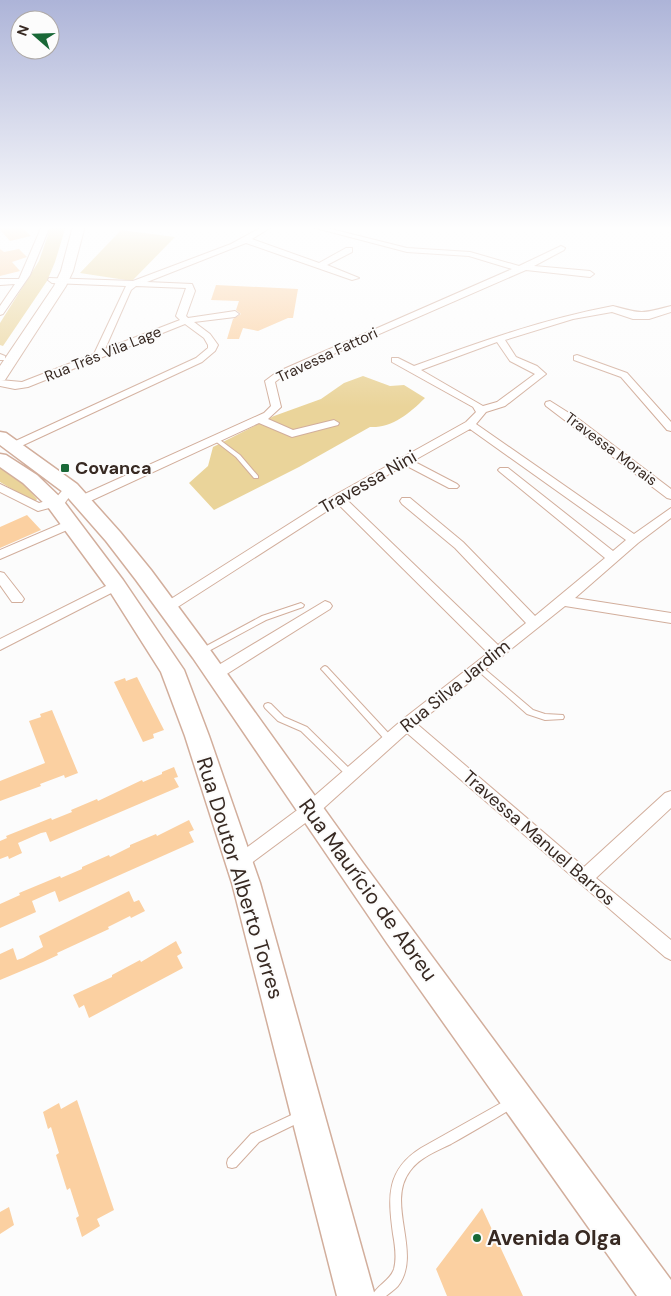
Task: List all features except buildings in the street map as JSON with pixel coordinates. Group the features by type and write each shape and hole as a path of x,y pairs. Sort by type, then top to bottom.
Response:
{"main road":[{"path":"1,358 10,341 52,286"},
{"path":"0,377 46,310 55,286"},
{"name":"Rua Maurício de Abreu","path":"4,447 69,504 168,607 310,810 660,1296"},
{"name":"Rua Doutor Alberto Torres","path":"69,504 116,585 172,670 197,736 240,862 356,1296"}],"street":[{"path":"0,312 17,286"},
{"path":"98,354 129,286"},
{"path":"4,447 198,360 212,349 212,341 207,334 185,321 181,316 191,291 189,286"},
{"name":"Travessa Fattori","path":"0,555 69,504 268,415 276,407 270,385 273,378 481,286"},
{"path":"413,370 500,338 571,317 618,310 629,315 641,317 660,314 671,309"},
{"name":"Rua Três Vila Lage","path":"0,383 14,386 24,385 185,321 235,314"},
{"path":"395,360 481,410 501,404 540,374 534,368 513,359 500,338"},
{"path":"576,358 624,375 671,428"},
{"name":"Travessa Morais","path":"550,404 671,495"},
{"name":"Travessa Nini","path":"168,607 339,498 470,424 479,416 481,410"},
{"path":"259,419 292,434 334,423"},
{"path":"470,424 634,540"},
{"path":"405,461 452,486"},
{"path":"504,470 613,558"},
{"path":"0,487 38,507 69,504"},
{"path":"339,498 496,652"},
{"path":"406,501 459,545 534,622"},
{"name":"Rua Silva Jardim","path":"240,862 310,810 407,724 563,601 634,540 671,512"},
{"path":"0,576 17,599"},
{"path":"0,645 116,585"},
{"path":"563,601 671,618"},
{"path":"208,663 325,606"},
{"name":"Travessa Manuel Barros","path":"407,724 671,951"},
{"path":"584,878 671,798"}],"lane":[{"path":"216,439 238,456 256,477"},
{"path":"208,663 264,618 301,605"},
{"path":"479,668 530,712 545,717 560,718"},
{"path":"324,669 390,739"},
{"path":"268,706 281,720 304,729 350,774"},
{"path":"378,1296 396,1278 401,1255 396,1219 396,1195 400,1176 407,1166 425,1152 518,1099"},
{"path":"232,1163 255,1138 307,1113"}],"shaded area":[{"path":"23,286 43,286 3,346 0,345 0,323"},
{"path":"363,376 390,386 404,385 425,398 400,419 386,425 370,427 299,467 214,510 189,483 208,466 213,447 274,416 321,399 344,383"},
{"path":"0,467 21,481 37,499 36,501 32,501 0,482"}],"place":[{"name":"Covanca","path":"65,468"},
{"name":"Avenida Olga","path":"477,1238"}]}
